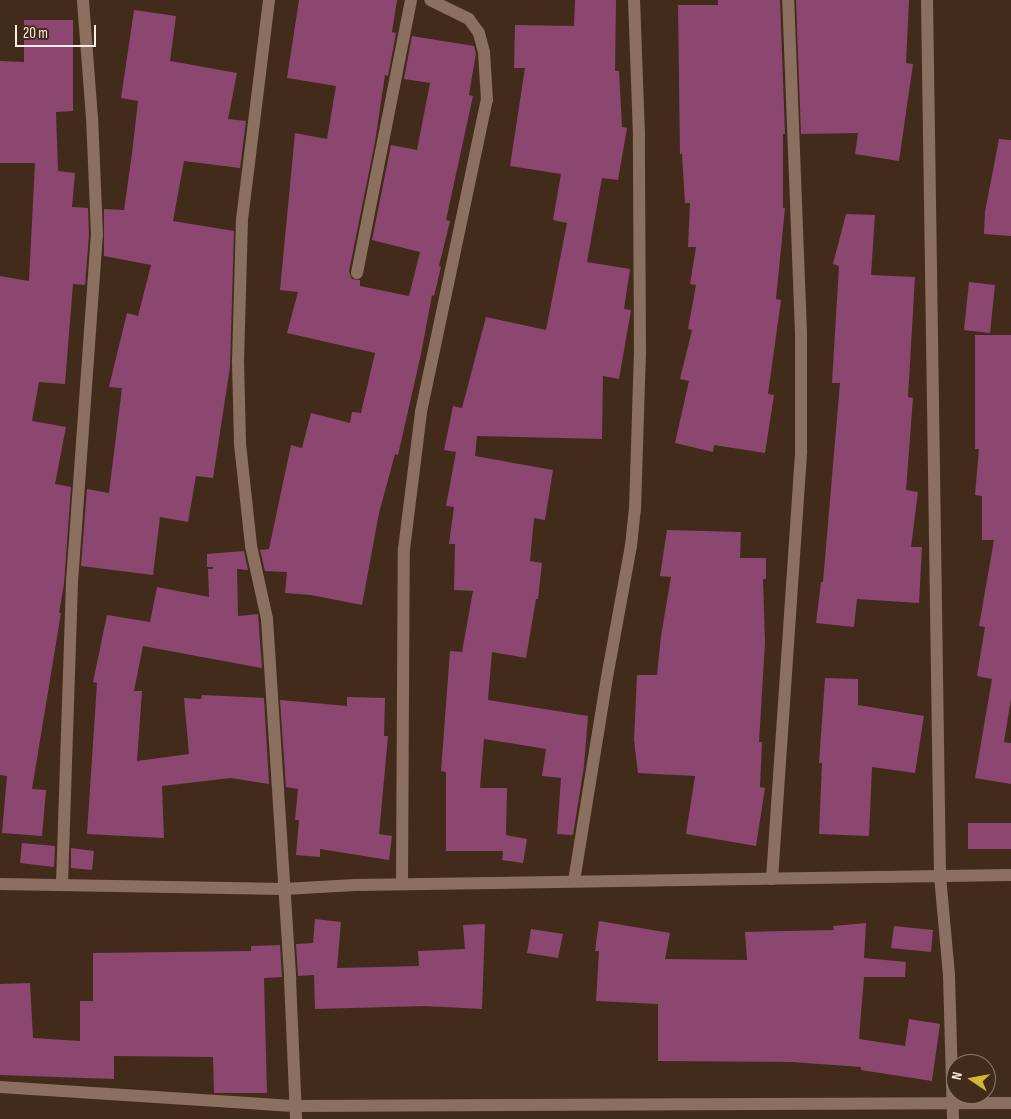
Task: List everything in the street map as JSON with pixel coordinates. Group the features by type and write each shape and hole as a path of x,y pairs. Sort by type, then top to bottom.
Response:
{"street":[{"path":"62,884 72,582 97,235 92,118 83,0"},
{"path":"269,0 242,219 238,361 240,444 251,546 267,619 296,1113"},
{"path":"357,273 411,0"},
{"path":"402,884 404,549 421,412 487,100 484,52 479,33 469,19 430,0"},
{"path":"574,882 608,672 631,546 635,510 640,355 639,135 634,0"},
{"path":"772,879 801,451 801,333 788,0"},
{"path":"928,0 940,876 949,975 953,1054"},
{"path":"0,884 284,889 402,884 1011,875"},
{"path":"0,1087 296,1113 946,1102"},
{"path":"996,1103 1011,1103"},
{"path":"954,1119 955,1104"}],"building":[{"path":"299,0 397,0 392,32 396,33 388,76 385,75 375,142 349,271 352,279 360,280 360,286 409,296 420,252 372,240 391,145 417,150 430,83 404,79 412,36 474,46 476,53 469,95 473,96 446,220 450,221 439,266 441,267 434,296 432,295 421,354 398,455 395,454 379,513 362,605 311,595 285,593 287,572 265,571 260,550 269,549 291,445 302,448 311,413 350,423 352,412 361,413 375,353 287,333 298,292 280,290 295,133 327,139 336,86 287,78"},
{"path":"575,0 616,0 615,71 619,71 622,127 627,128 618,180 602,178 587,262 630,269 624,309 631,310 619,379 603,376 602,439 477,436 475,456 553,470 545,520 534,518 530,561 542,563 538,599 536,599 526,658 492,652 488,700 588,716 584,766 573,835 557,834 561,778 542,776 546,749 484,739 480,788 507,788 506,835 527,839 523,863 502,860 503,851 446,851 446,772 441,771 450,651 462,652 473,591 454,590 455,544 449,544 454,507 446,506 456,452 444,450 453,406 462,408 486,317 546,330 567,223 553,220 561,174 510,166 525,68 514,68 515,25 574,26"},
{"path":"718,0 780,0 785,134 783,134 783,208 785,208 776,299 781,300 768,394 774,395 765,453 714,445 713,452 675,443 689,381 680,379 692,330 688,329 696,285 690,284 696,247 688,247 690,203 685,203 682,154 680,154 678,5 718,5"},
{"path":"796,0 909,0 906,63 913,64 899,161 855,154 858,133 801,134"},
{"path":"134,10 176,16 170,61 237,73 228,119 246,121 240,168 184,161 173,221 234,231 230,367 213,478 196,476 188,522 160,517 153,575 81,566 87,489 109,493 122,388 109,387 127,313 138,316 151,265 104,256 104,209 124,210 132,154 138,101 121,98"},
{"path":"24,20 73,20 73,111 56,112 58,171 75,173 72,207 88,208 89,235 85,285 73,284 65,384 39,382 32,421 66,427 55,484 71,487 64,584 59,613 61,613 32,789 46,790 42,836 2,833 7,776 0,775 0,276 29,281 35,163 0,163 0,61 24,62"},
{"path":"999,139 1011,140 1011,236 984,234 985,212"},
{"path":"846,214 875,215 871,275 915,277 908,397 913,398 906,490 918,492 911,547 922,547 919,603 857,599 854,627 816,623 821,582 823,582 840,383 832,383 839,266 833,264"},
{"path":"969,282 995,285 990,333 964,330"},
{"path":"975,335 1011,335 1011,699 1004,742 1011,743 1011,784 975,778 992,679 977,676 985,627 979,626 994,540 982,540 982,496 975,495 979,449 975,449"},
{"path":"667,530 741,532 740,558 766,558 766,579 763,579 765,643 759,742 762,742 760,787 765,788 756,846 686,834 695,776 638,773 634,740 637,675 657,675 661,636 671,577 660,576"},
{"path":"244,551 248,570 237,569 238,616 258,614 262,668 143,646 134,691 142,691 137,761 189,754 184,698 201,699 202,695 264,698 269,784 231,778 162,786 164,838 87,834 97,683 93,682 107,615 150,622 157,587 209,597 208,569 213,569 213,567 207,567 207,554"},
{"path":"825,678 858,679 858,705 924,716 915,773 872,767 869,836 819,834 822,763 819,763"},
{"path":"347,697 385,698 384,736 388,736 379,834 392,836 389,860 320,849 320,857 296,855 299,820 295,820 298,789 286,787 280,700 347,706"},
{"path":"968,823 1011,823 1011,849 968,849"},
{"path":"22,843 55,846 54,867 20,863"},
{"path":"71,848 94,851 92,870 71,868"},
{"path":"315,919 341,922 337,968 419,966 418,951 465,949 463,925 485,924 482,1009 425,1006 315,1009 314,975 298,976 296,944 313,943"},
{"path":"599,921 670,933 665,959 747,960 745,932 834,930 833,926 866,923 864,958 906,962 905,977 864,977 859,1039 905,1046 909,1019 940,1024 932,1081 861,1070 861,1067 792,1062 658,1061 658,1004 596,1001 599,951 595,951"},
{"path":"894,926 933,930 931,952 891,948"},
{"path":"531,929 563,934 558,958 527,953"},
{"path":"280,945 282,977 264,978 267,1093 214,1093 213,1057 114,1056 114,1079 0,1075 0,984 30,983 33,1038 80,1041 80,1001 93,1001 93,953 251,951 251,946"}]}
